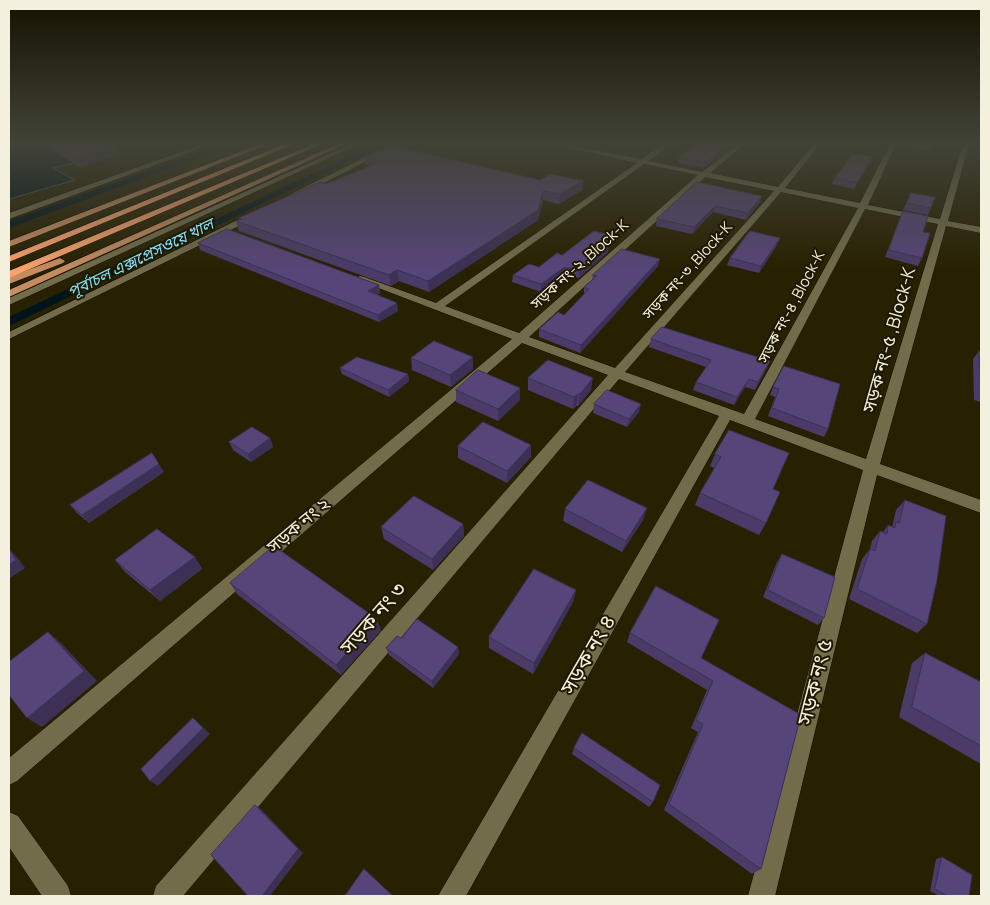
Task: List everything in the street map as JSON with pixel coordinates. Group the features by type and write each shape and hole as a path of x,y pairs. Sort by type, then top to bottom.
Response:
{"highway":[{"path":"9,259 187,186"},
{"path":"9,275 219,186"}],"main road":[{"path":"9,244 157,186"},
{"path":"102,221 168,186"},
{"path":"9,294 249,186"},
{"path":"9,281 110,242 165,224"}],"street":[{"path":"9,216 92,186"},
{"path":"9,302 263,186"},
{"path":"286,199 312,186"},
{"path":"437,307 608,186"},
{"name":"সড়ক নং-২ ,Block-K","path":"520,338 690,186"},
{"path":"762,186 981,230"},
{"name":"সড়ক নং-৩ ,Block-K","path":"617,373 783,186"},
{"name":"সড়ক নং-৪ ,Block-K","path":"747,421 872,186"},
{"name":"সড়ক নং-৫ ,Block-K","path":"871,467 954,186"},
{"path":"9,336 260,211"},
{"path":"346,274 981,507"},
{"name":"সড়ক নং ২","path":"9,773 520,338"},
{"name":"সড়ক নং ৩","path":"166,896 617,373"},
{"name":"সড়ক নং ৪","path":"451,896 727,414"},
{"name":"সড়ক নং ৫","path":"761,896 871,467"},
{"path":"9,825 58,896"}],"water":[{"path":"9,186 53,186 9,199"}],"building":[{"path":"310,186 574,186 560,194 543,191 538,210 428,281 397,270 389,275 236,221 242,219 239,218"},
{"path":"692,186 717,186 762,196 748,213 715,206 694,227 657,219"},
{"path":"911,193 935,197 931,208 907,203"},
{"path":"903,211 928,216 923,232 930,233 922,258 889,250"},
{"path":"227,229 379,285 368,291 397,303 378,315 198,243"},
{"path":"594,231 610,235 600,243 609,245 579,271 565,267 541,284 513,275 529,264 539,267 557,253 562,255"},
{"path":"750,231 780,238 761,266 730,258"},
{"path":"622,249 660,259 581,345 539,329 558,312 564,315 589,289 584,287 597,276 593,275"},
{"path":"662,327 770,361 758,382 749,379 737,397 696,382 711,360 651,339"},
{"path":"434,341 473,357 450,375 411,358"},
{"path":"979,351 981,352 981,392"},
{"path":"357,357 408,374 388,390 340,368"},
{"path":"548,360 593,378 580,394 574,397 528,378"},
{"path":"784,366 840,384 828,429 772,408 779,389 773,387"},
{"path":"478,370 520,388 498,409 456,390"},
{"path":"607,390 641,404 629,419 594,404"},
{"path":"483,422 531,445 507,471 458,446"},
{"path":"252,427 270,438 248,454 229,442"},
{"path":"729,430 789,453 773,489 780,492 766,523 700,493 721,457 715,454"},
{"path":"152,453 159,464 82,515 70,505"},
{"path":"588,480 647,508 626,541 565,509"},
{"path":"414,496 463,524 432,559 381,527"},
{"path":"905,500 946,516 937,580 927,624 857,589 870,549 875,551 880,531 887,534 888,525 895,528 896,522 899,523"},
{"path":"157,529 195,557 150,590 115,560"},
{"path":"274,546 377,619 336,665 230,583"},
{"path":"9,549 16,560 9,565"},
{"path":"782,554 835,577 824,618 768,590"},
{"path":"534,569 576,590 534,663 489,637"},
{"path":"656,586 719,620 701,658 801,715 761,869 669,804 703,724 696,720 713,681 630,633"},
{"path":"417,619 458,647 432,681 386,648 397,636 401,638"},
{"path":"48,632 84,671 27,718 9,695 9,662"},
{"path":"925,653 981,682 981,746 912,707"},
{"path":"193,718 203,728 150,781 141,769"},
{"path":"582,733 660,785 653,802 574,748"},
{"path":"255,805 298,849 262,896 248,896 211,855"},
{"path":"942,857 972,875 969,896 947,896 935,889"},
{"path":"364,869 393,896 345,896"}],"waterway":[{"name":"পূর্বাচল এক্সপ্রেসওয়ে খাল","path":"9,225 115,186"},
{"name":"পূর্বাচল এক্সপ্রেসওয়ে খাল","path":"9,322 293,186"}]}
